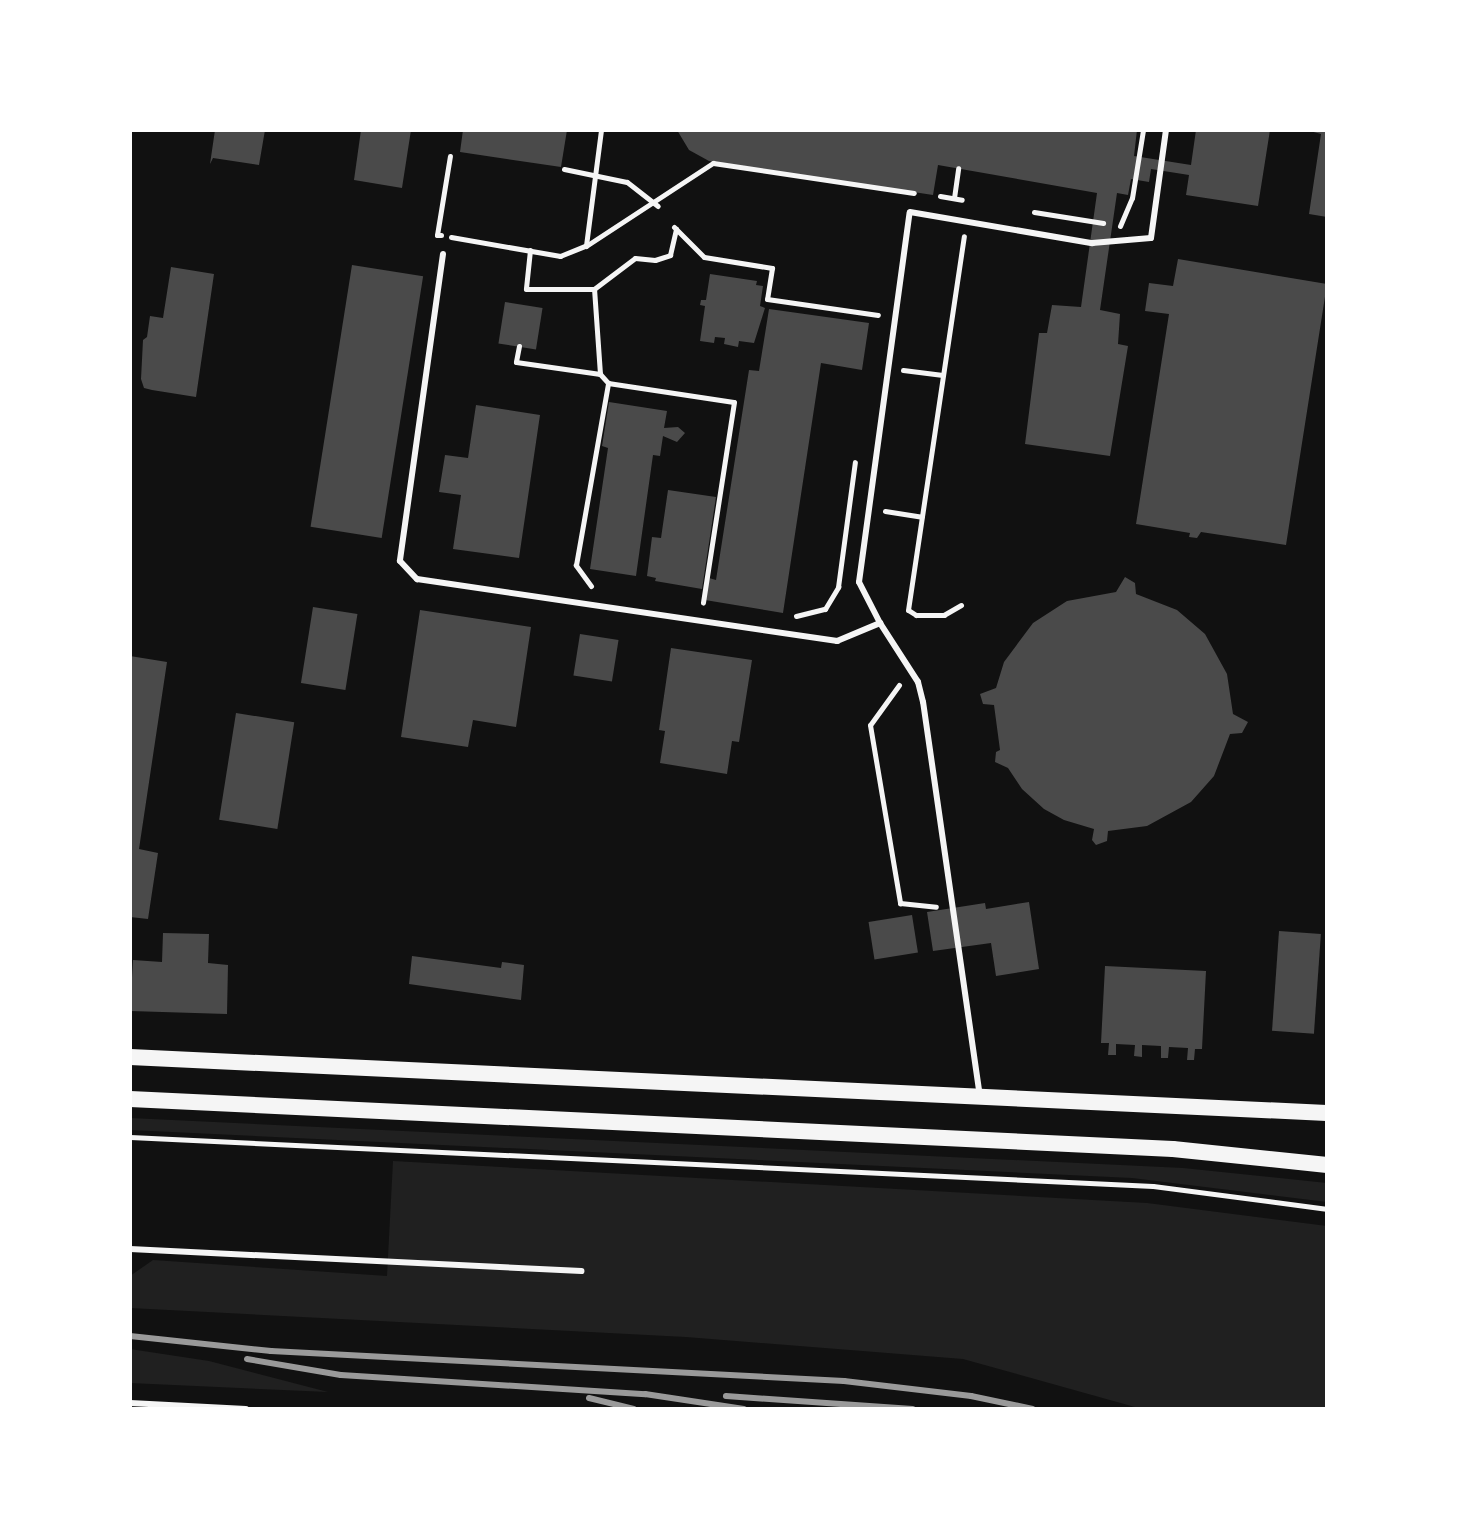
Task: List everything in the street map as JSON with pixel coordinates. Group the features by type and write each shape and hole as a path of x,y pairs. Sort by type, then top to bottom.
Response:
{"main road":[{"path":"130,1057 1327,1113"},
{"path":"130,1099 1173,1149 1327,1165"}],"lane":[{"path":"980,1097 921,692 902,653 880,623 859,582 910,212 1092,243 1151,238 1166,130"},
{"path":"443,254 400,561 417,579 837,641 880,623"},
{"path":"130,1249 581,1271"},
{"path":"130,1403 246,1409"}],"path":[{"path":"586,246 601,130"},
{"path":"1030,212 1120,226 1132,198 1143,130"},
{"path":"450,156 437,235 560,256 586,246 713,163 969,202 907,613 944,615 961,605"},
{"path":"954,198 958,168"},
{"path":"564,169 627,182 658,206"},
{"path":"530,250 526,289 594,289 635,258 655,260 670,255 675,228 704,257 772,268 767,299 878,315"},
{"path":"594,289 600,374 608,383 744,404"},
{"path":"876,327 881,300"},
{"path":"519,346 516,362 600,374"},
{"path":"591,587 576,565 608,383"},
{"path":"716,605 702,603 734,402"},
{"path":"785,614 799,616 825,609 838,587 855,458"},
{"path":"899,680 898,688 870,725 900,903 953,908"},
{"path":"130,1137 1153,1186 1327,1209"}],"shaded area":[{"path":"130,1118 1183,1168 1327,1183 1327,1202 1132,1178 130,1130"},
{"path":"393,1161 1147,1203 1327,1226 1327,1409 1142,1409 963,1359 686,1337 130,1308 130,1276 153,1260 387,1276"},
{"path":"130,1349 209,1361 328,1392 130,1383"}],"building":[{"path":"215,130 265,130 259,165 213,158 210,164"},
{"path":"361,130 411,130 402,188 354,180"},
{"path":"463,130 567,130 561,167 460,152"},
{"path":"677,130 1137,130 1134,156 1191,165 1196,130 1270,130 1258,206 1186,195 1189,175 1151,169 1149,182 1131,179 1128,195 1117,193 1100,310 1120,314 1118,344 1128,346 1110,456 1025,444 1039,333 1047,333 1052,305 1081,307 1097,193 938,165 933,195 709,161 689,150"},
{"path":"1306,130 1327,130 1327,217 1309,214 1321,134"},
{"path":"1178,259 1327,284 1286,545 1201,532 1197,538 1189,537 1190,533 1136,524 1169,314 1145,311 1149,283 1173,286"},
{"path":"352,265 423,276 382,538 311,527"},
{"path":"171,267 214,274 196,397 144,388 141,379 143,340 147,337 150,316 163,318"},
{"path":"710,274 757,281 756,285 763,286 760,306 765,308 754,343 739,341 738,347 724,344 725,338 715,337 714,343 700,341 705,306 700,305 701,300 706,300"},
{"path":"505,302 543,308 536,349 498,343"},
{"path":"769,309 869,323 862,370 821,363 783,613 705,600 709,578 716,580 749,370 759,371"},
{"path":"609,402 667,411 664,428 678,427 685,433 677,442 663,436 660,456 653,455 636,576 590,569 608,448 602,446"},
{"path":"476,405 540,415 519,558 453,549 461,495 439,492 445,455 468,458"},
{"path":"668,490 716,497 702,589 655,581 656,578 647,576 652,537 661,538"},
{"path":"1125,577 1135,583 1136,594 1177,610 1205,634 1227,674 1233,714 1248,722 1242,733 1230,734 1214,776 1191,802 1147,826 1108,831 1107,841 1096,845 1092,840 1094,829 1064,820 1044,809 1022,789 1008,768 995,762 996,752 1000,750 994,705 983,704 980,694 996,688 1004,662 1033,623 1067,601 1116,592"},
{"path":"313,607 357,614 345,690 301,683"},
{"path":"420,610 531,627 516,727 473,720 468,747 401,737"},
{"path":"580,634 619,640 612,682 573,675"},
{"path":"671,648 752,660 739,742 732,741 727,774 660,763 665,731 659,730"},
{"path":"130,656 167,662 139,849 158,853 148,919 130,917"},
{"path":"236,713 294,722 277,829 219,820"},
{"path":"1029,902 1039,969 996,976 991,943 933,951 927,912 985,903 986,909"},
{"path":"912,915 918,953 874,959 869,922"},
{"path":"1279,931 1321,934 1314,1034 1272,1031"},
{"path":"163,933 209,934 208,963 228,965 227,1014 130,1011 133,960 162,962"},
{"path":"412,956 501,968 502,962 524,965 521,1000 409,984"},
{"path":"1105,966 1206,971 1202,1049 1195,1049 1194,1060 1187,1060 1188,1048 1169,1047 1168,1058 1161,1058 1161,1046 1142,1045 1142,1057 1134,1056 1135,1045 1116,1044 1116,1055 1108,1055 1109,1043 1101,1043"}],"railway":[{"path":"130,1336 271,1351 844,1381 971,1396 1033,1409"},
{"path":"247,1359 341,1375 645,1394 744,1409"},
{"path":"726,1396 913,1409"},
{"path":"589,1398 634,1409"}]}
